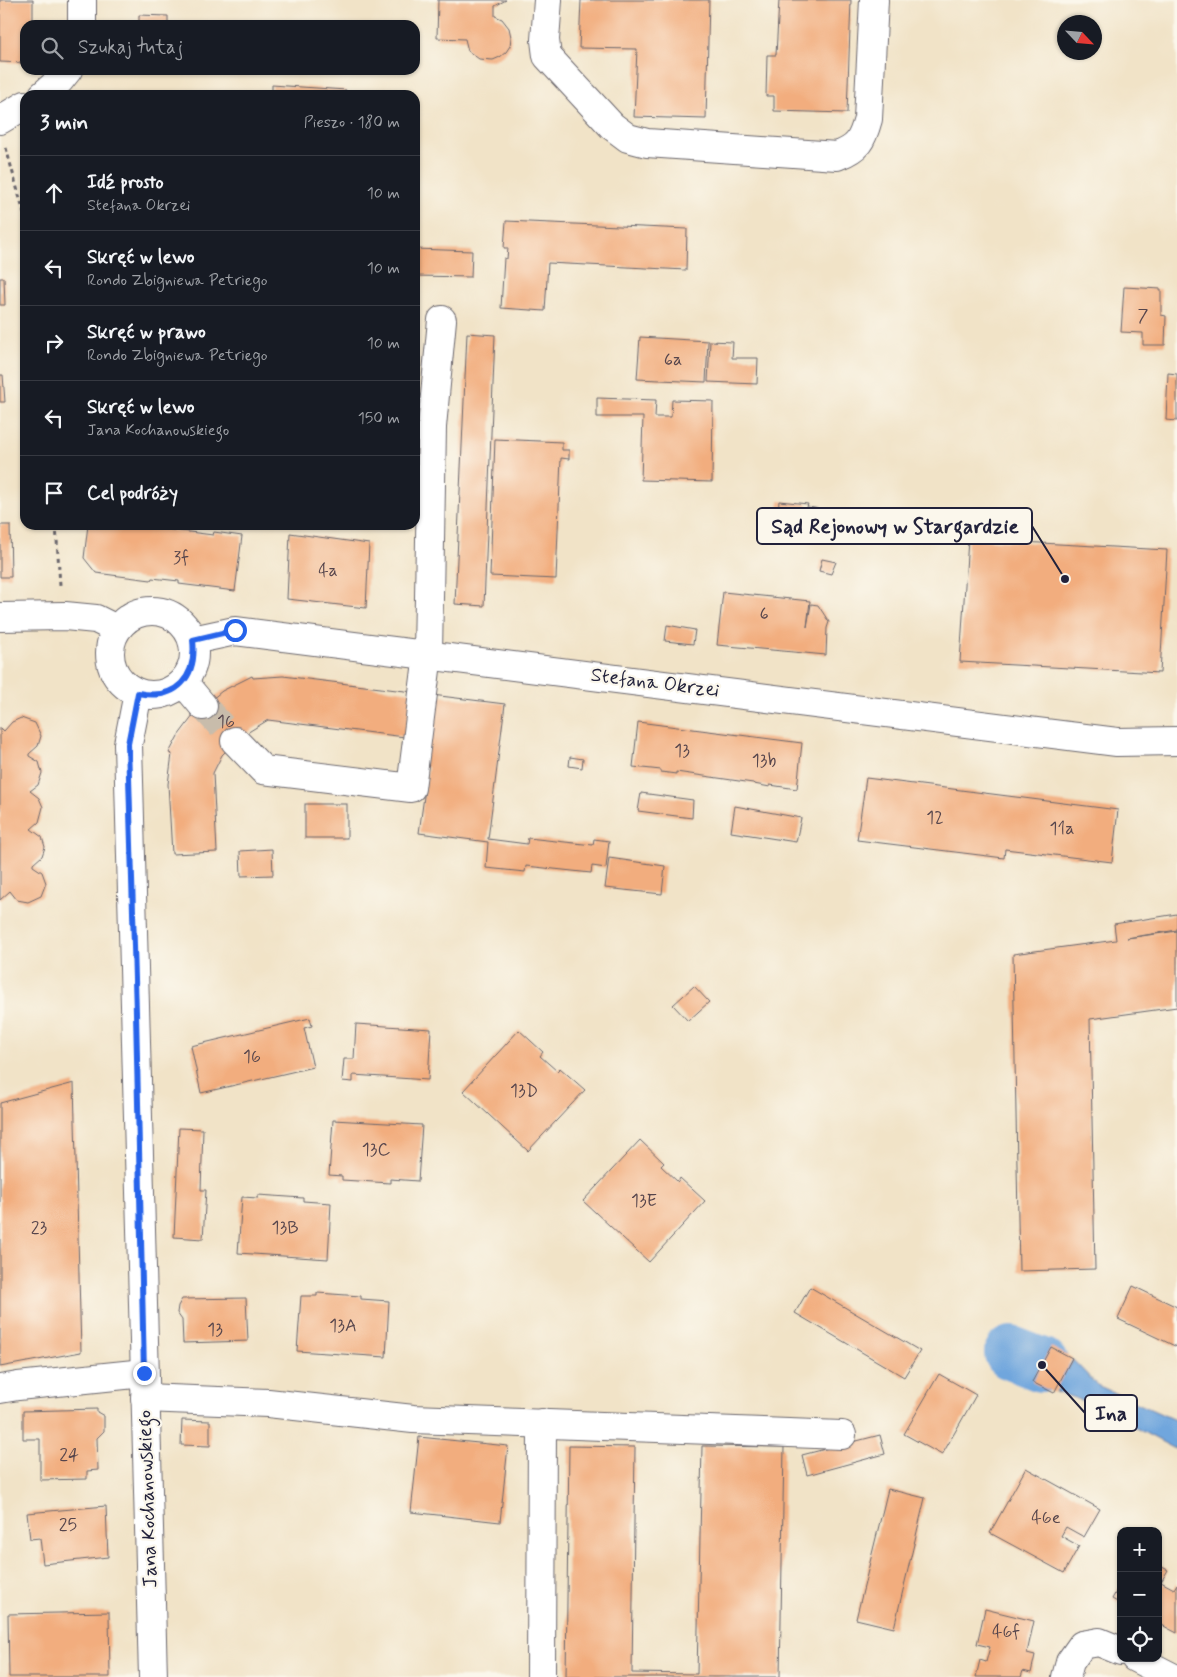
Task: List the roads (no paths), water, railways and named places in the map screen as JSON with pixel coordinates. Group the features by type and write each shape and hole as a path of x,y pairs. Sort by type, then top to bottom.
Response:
{"street":[{"path":"82,0 82,20"},
{"path":"548,0 545,40 547,56 612,126 628,138 647,143 836,156 851,150 862,138 868,119 874,0"},
{"path":"49,90 64,75"},
{"path":"2,131 20,111"},
{"path":"236,742 263,770 411,788 428,654 423,426 442,320"},
{"path":"148,610 167,612 184,624 193,640 194,655 191,670 183,682 173,690 162,694 150,696 138,693 124,686 114,674 109,659 110,644 116,629 130,616 148,610"},
{"path":"0,617 65,616 96,619 116,629"},
{"name":"Stefana Okrzei","path":"193,640 235,630 1117,742 1177,741"},
{"path":"183,682 203,706"},
{"name":"Jana Kochanowskiego","path":"138,693 128,744 153,1677"},
{"name":"Stefana Okrzei","path":"1117,742 1177,759"},
{"path":"0,1389 18,1386 144,1386 268,1403 413,1419 842,1435"},
{"path":"541,1677 542,1423"},
{"path":"1066,1677 1070,1662 1082,1645 1099,1642 1117,1649"},
{"path":"1143,1662 1172,1677"}],"water":[{"path":"1073,1360 1097,1385 1177,1421 1177,1450 1087,1402 1056,1392"}],"waterway":[{"path":"1011,1353 1042,1365"}],"tunnel":[{"path":"203,706 235,741"}],"place":[{"name":"Sąd Rejonowy w Stargardzie","path":"1065,579"},
{"name":"Ina","path":"1042,1365"}]}
